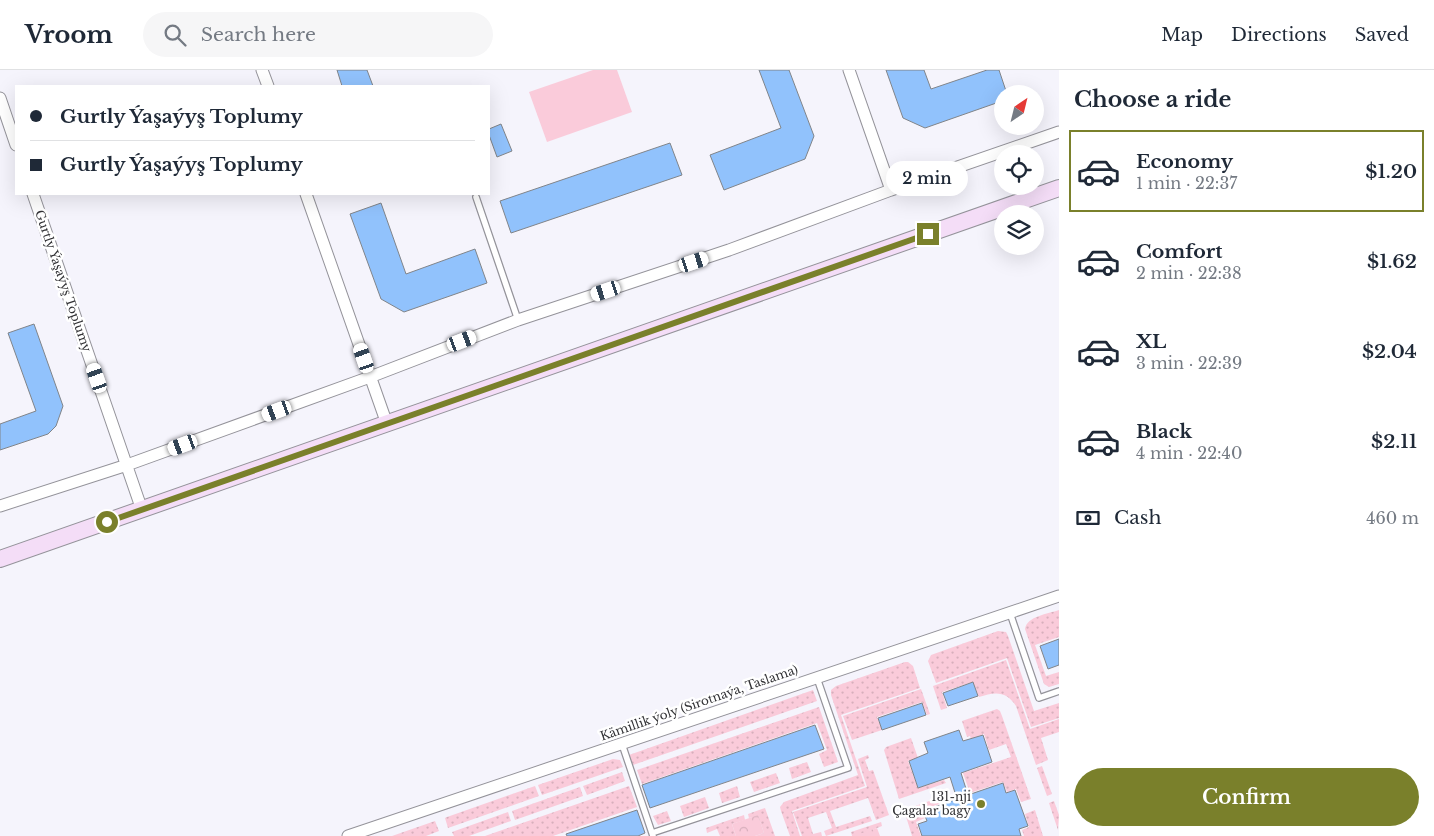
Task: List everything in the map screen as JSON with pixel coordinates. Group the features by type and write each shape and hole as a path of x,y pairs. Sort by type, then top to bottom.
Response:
{"street":[{"path":"262,70 268,85"},
{"path":"849,70 891,190"},
{"path":"0,98 15,142"},
{"path":"0,506 127,465 370,377 518,320 729,250 891,190 1059,132"},
{"path":"0,560 1059,188"},
{"name":"Gurtly Ýaşaýyş Toplumy","path":"33,195 142,510"},
{"path":"306,195 387,424"},
{"name":"Kämillik ýoly (Sirotnaýa, Taslama)","path":"348,836 1059,596"}],"lane":[{"path":"476,198 518,320"},
{"path":"1010,613 1040,698 1059,691"},
{"path":"622,744 653,835 848,768 817,678"}],"green space":[{"path":"593,70 617,70 632,112 547,142 529,92"},
{"path":"1059,610 1059,637 1035,645 1046,676 1059,672 1059,684 1049,687 1044,684 1025,629 1034,618"},
{"path":"998,631 1006,632 1008,636 1034,711 1059,703 1059,718 1031,727 1007,658 936,683 928,661 931,655"},
{"path":"1006,660 1030,729 1059,719 1059,732 1041,738 1048,760 1036,765 1016,706 1008,697 995,693 979,697 973,682 942,692 947,708 941,710 933,686"},
{"path":"905,662 913,666 920,688 841,715 865,786 792,811 800,836 790,836 780,807 784,802 858,775 831,695 831,690 836,686"},
{"path":"921,689 930,714 927,715 922,702 877,717 882,730 852,740 843,716"},
{"path":"813,690 817,701 633,765 629,755"},
{"path":"819,707 838,762 824,767 819,754 827,750 817,723 642,784 637,770"},
{"path":"997,709 1002,716 1031,799 1021,802 1016,789 1007,792 1003,782 970,793 963,773 1011,757 1006,744 989,750 984,734 971,739 970,736 967,737 962,721"},
{"path":"911,738 918,758 908,761 918,788 944,780 946,783 899,799 884,750 886,747"},
{"path":"868,755 869,758 865,760 869,771 873,770 889,815 876,820 868,798 830,811 836,827 870,816 872,821 826,836 824,831 832,828 826,812 808,818 813,834 821,832 822,836 802,836 793,812 867,787 858,759"},
{"path":"613,759 620,760 623,767 542,795 538,785"},
{"path":"807,762 811,772 792,779 789,768"},
{"path":"1042,766 1052,794 1047,796 1037,768"},
{"path":"622,772 625,781 587,795 583,786"},
{"path":"776,773 780,783 754,792 750,782"},
{"path":"535,786 539,796 448,828 445,818 447,817"},
{"path":"629,786 637,807 553,836 485,836"},
{"path":"737,786 740,797 722,803 719,793"},
{"path":"580,787 583,796 515,820 512,811"},
{"path":"949,794 951,800 922,810 925,818 916,822 921,836 912,836 904,810"},
{"path":"705,797 709,808 684,817 680,806"},
{"path":"1054,801 1059,815 1058,830 1049,803"},
{"path":"765,808 775,836 755,836 764,833 758,816 749,818 748,814"},
{"path":"1035,810 1043,836 1024,836 1022,830 1029,827 1025,814"},
{"path":"667,811 671,821 658,825 653,816"},
{"path":"508,812 511,821 469,836 454,836 452,832"},
{"path":"744,815 745,820 732,824 736,836 720,836 717,829 707,833 706,828"},
{"path":"758,815 764,833 755,836 736,836 732,824"},
{"path":"435,821 439,831 426,836 392,836"},
{"path":"881,822 882,826 857,836 852,836 851,832"},
{"path":"877,828 880,836 856,835"}],"building":[{"path":"337,70 367,70 373,85 342,85"},
{"path":"759,70 789,70 814,136 805,159 724,190 710,155 781,128"},
{"path":"886,70 924,70 931,89 987,70 999,70 1004,85 994,85 994,104 925,128 903,118"},
{"path":"501,124 512,151 497,157 490,138 490,129"},
{"path":"670,143 682,175 511,233 500,201"},
{"path":"381,203 406,274 475,249 487,283 404,312 381,299 350,214"},
{"path":"34,324 63,406 56,426 48,434 0,450 0,424 36,411 8,333"},
{"path":"1059,639 1059,665 1048,669 1040,646"},
{"path":"973,682 978,696 948,706 943,693"},
{"path":"922,703 926,715 882,730 878,718"},
{"path":"815,725 824,749 650,808 642,785"},
{"path":"959,730 963,741 983,735 992,762 961,773 968,795 1003,783 1006,793 1015,790 1028,826 1019,829 1021,836 922,836 918,824 927,821 923,811 957,799 950,777 918,788 909,761 928,753 924,742"},
{"path":"637,810 645,833 638,836 567,836 566,834"}],"place":[{"name":"131-nji Çagalar bagy","path":"981,804"}],"route":[{"path":"107,522 928,234"}]}
